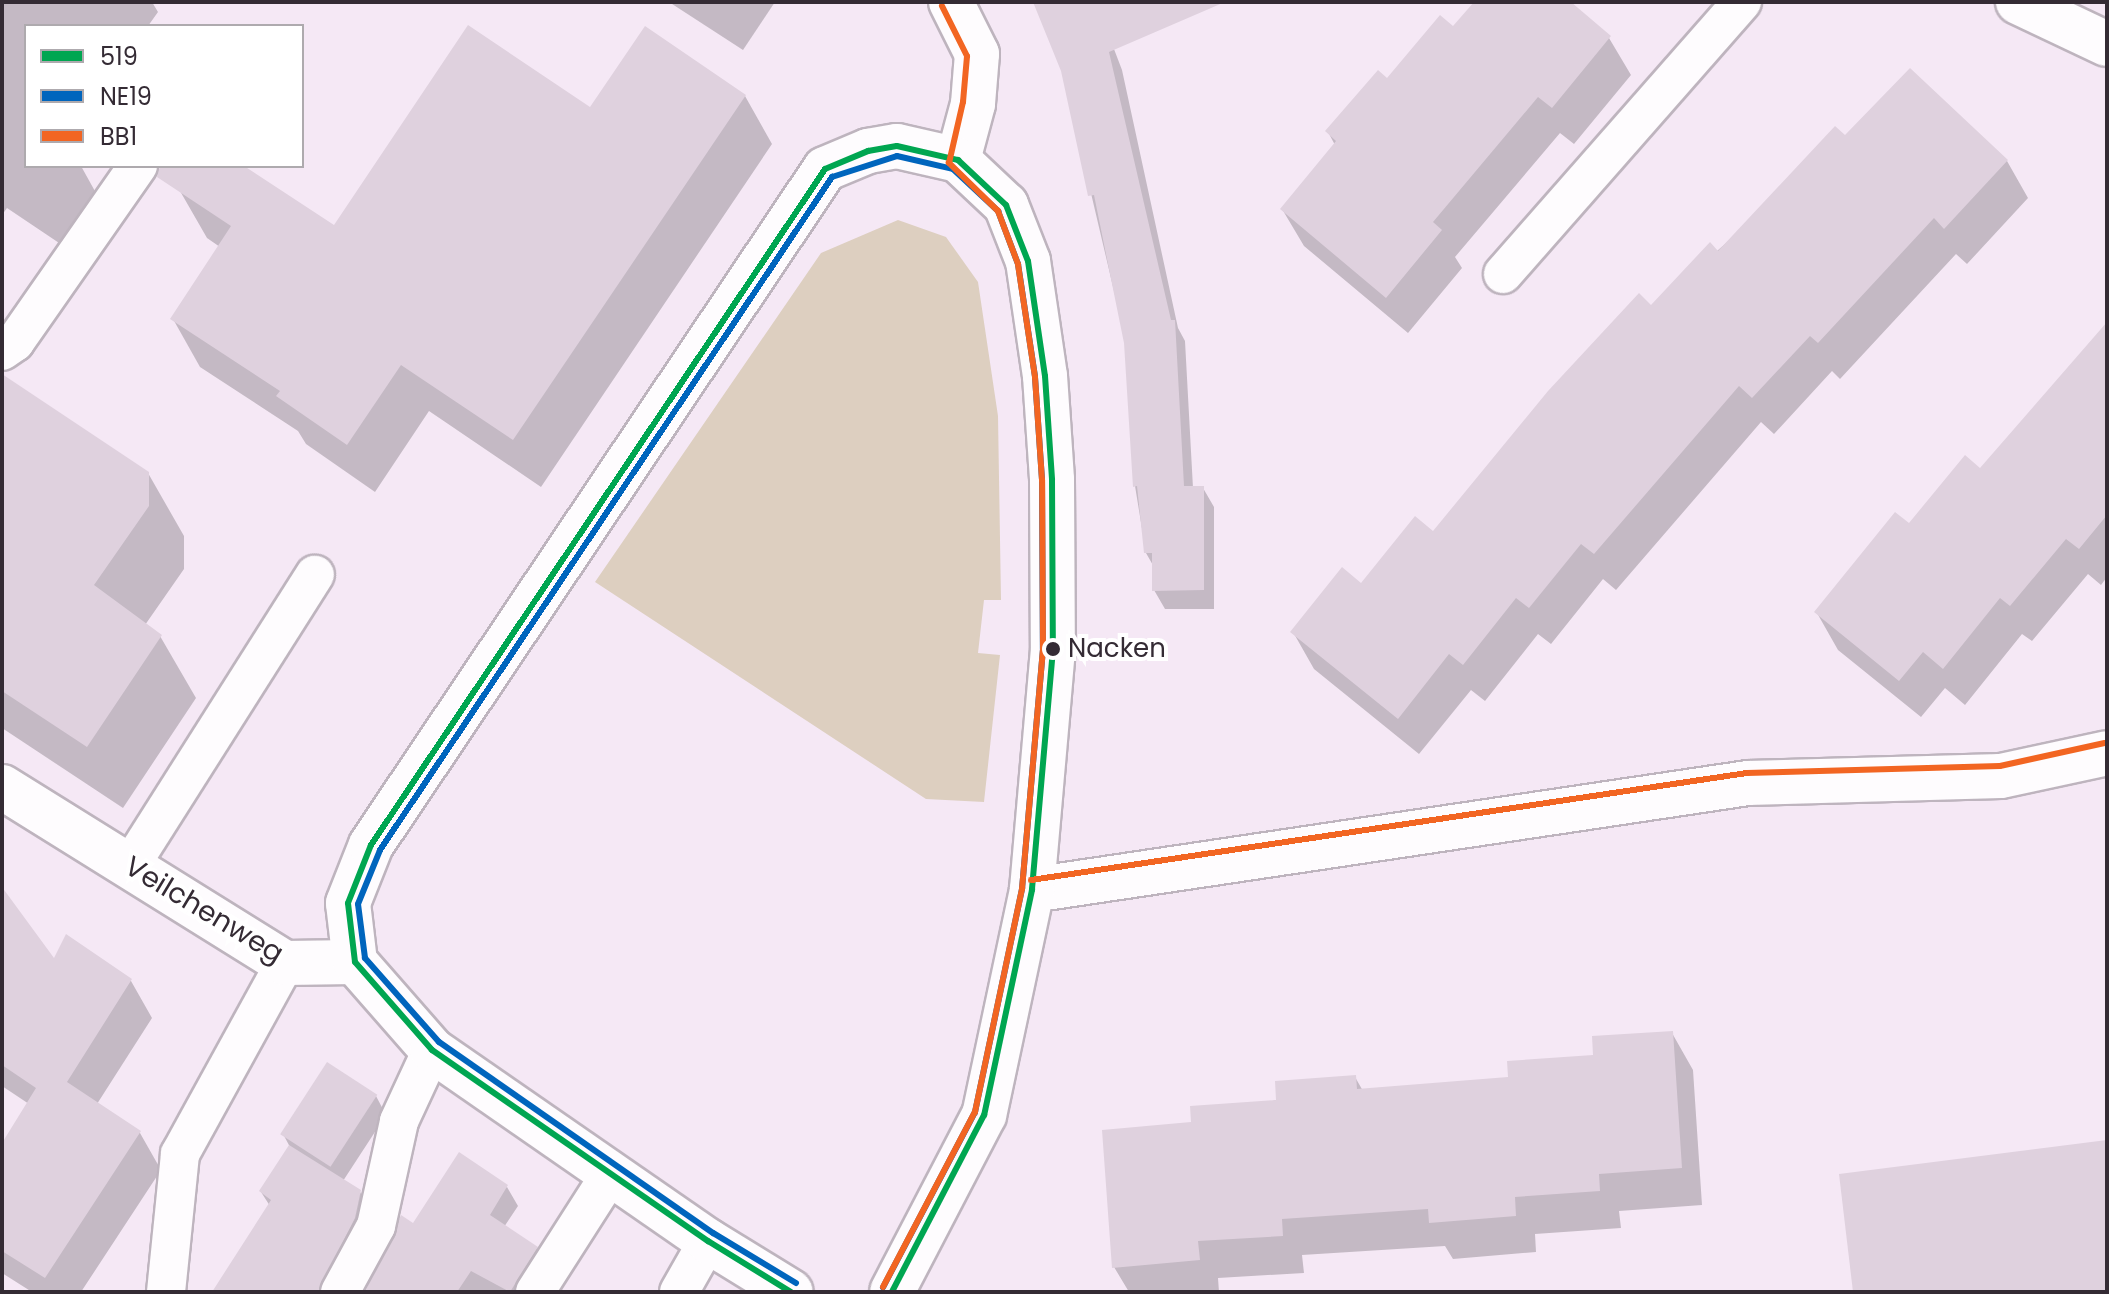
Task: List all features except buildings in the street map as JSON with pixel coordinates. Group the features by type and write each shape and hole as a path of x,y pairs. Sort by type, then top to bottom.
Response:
{"street":[{"path":"951,2 977,54 973,104 958,160"},
{"path":"2018,2 2107,44"},
{"path":"791,1292 708,1241 432,1050 355,962 348,903 371,845 825,169 868,151 897,146 958,160 1006,205 1028,261 1045,376 1053,649 1032,890 984,1115 892,1292"},
{"path":"1032,890 1748,783 2001,776 2107,753"},
{"name":"Veilchenweg","path":"2,787 285,963 355,962"}],"lane":[{"path":"1503,274 1742,2"},
{"path":"2,351 15,342 137,168"},
{"path":"130,866 315,575"},
{"path":"166,1292 180,1154 285,963"},
{"path":"340,1292 376,1226 399,1121 432,1050"},
{"path":"535,1292 611,1173"},
{"path":"679,1292 708,1241"}],"shaded area":[{"path":"898,220 946,237 978,282 998,416 1001,600 984,600 978,653 1000,655 984,802 926,799 595,582 821,253"}],"transit line":[{"name":"BB1","path":"883,1287 975,1112 1022,889 1043,649 1042,480 1035,377 1018,264 998,211 949,163 963,102 967,56 942,6"},
{"name":"519","path":"355,962 348,903 371,845 825,169 868,151 897,146 958,160 1006,205 1028,261 1045,376 1052,480 1053,649 1032,890 984,1115 892,1292"},
{"name":"NE19","path":"796,1283 713,1233 439,1042 365,958 358,904 380,850 832,177 897,156 953,169 998,211 1018,264 1035,377 1042,480 1043,649 1022,889 975,1112 883,1287"},
{"name":"BB1","path":"1031,880 1747,773 2000,766 2105,743"},
{"name":"519","path":"355,962 432,1050 708,1241 791,1292"}],"place":[{"name":"Nacken","path":"1053,649"}]}
